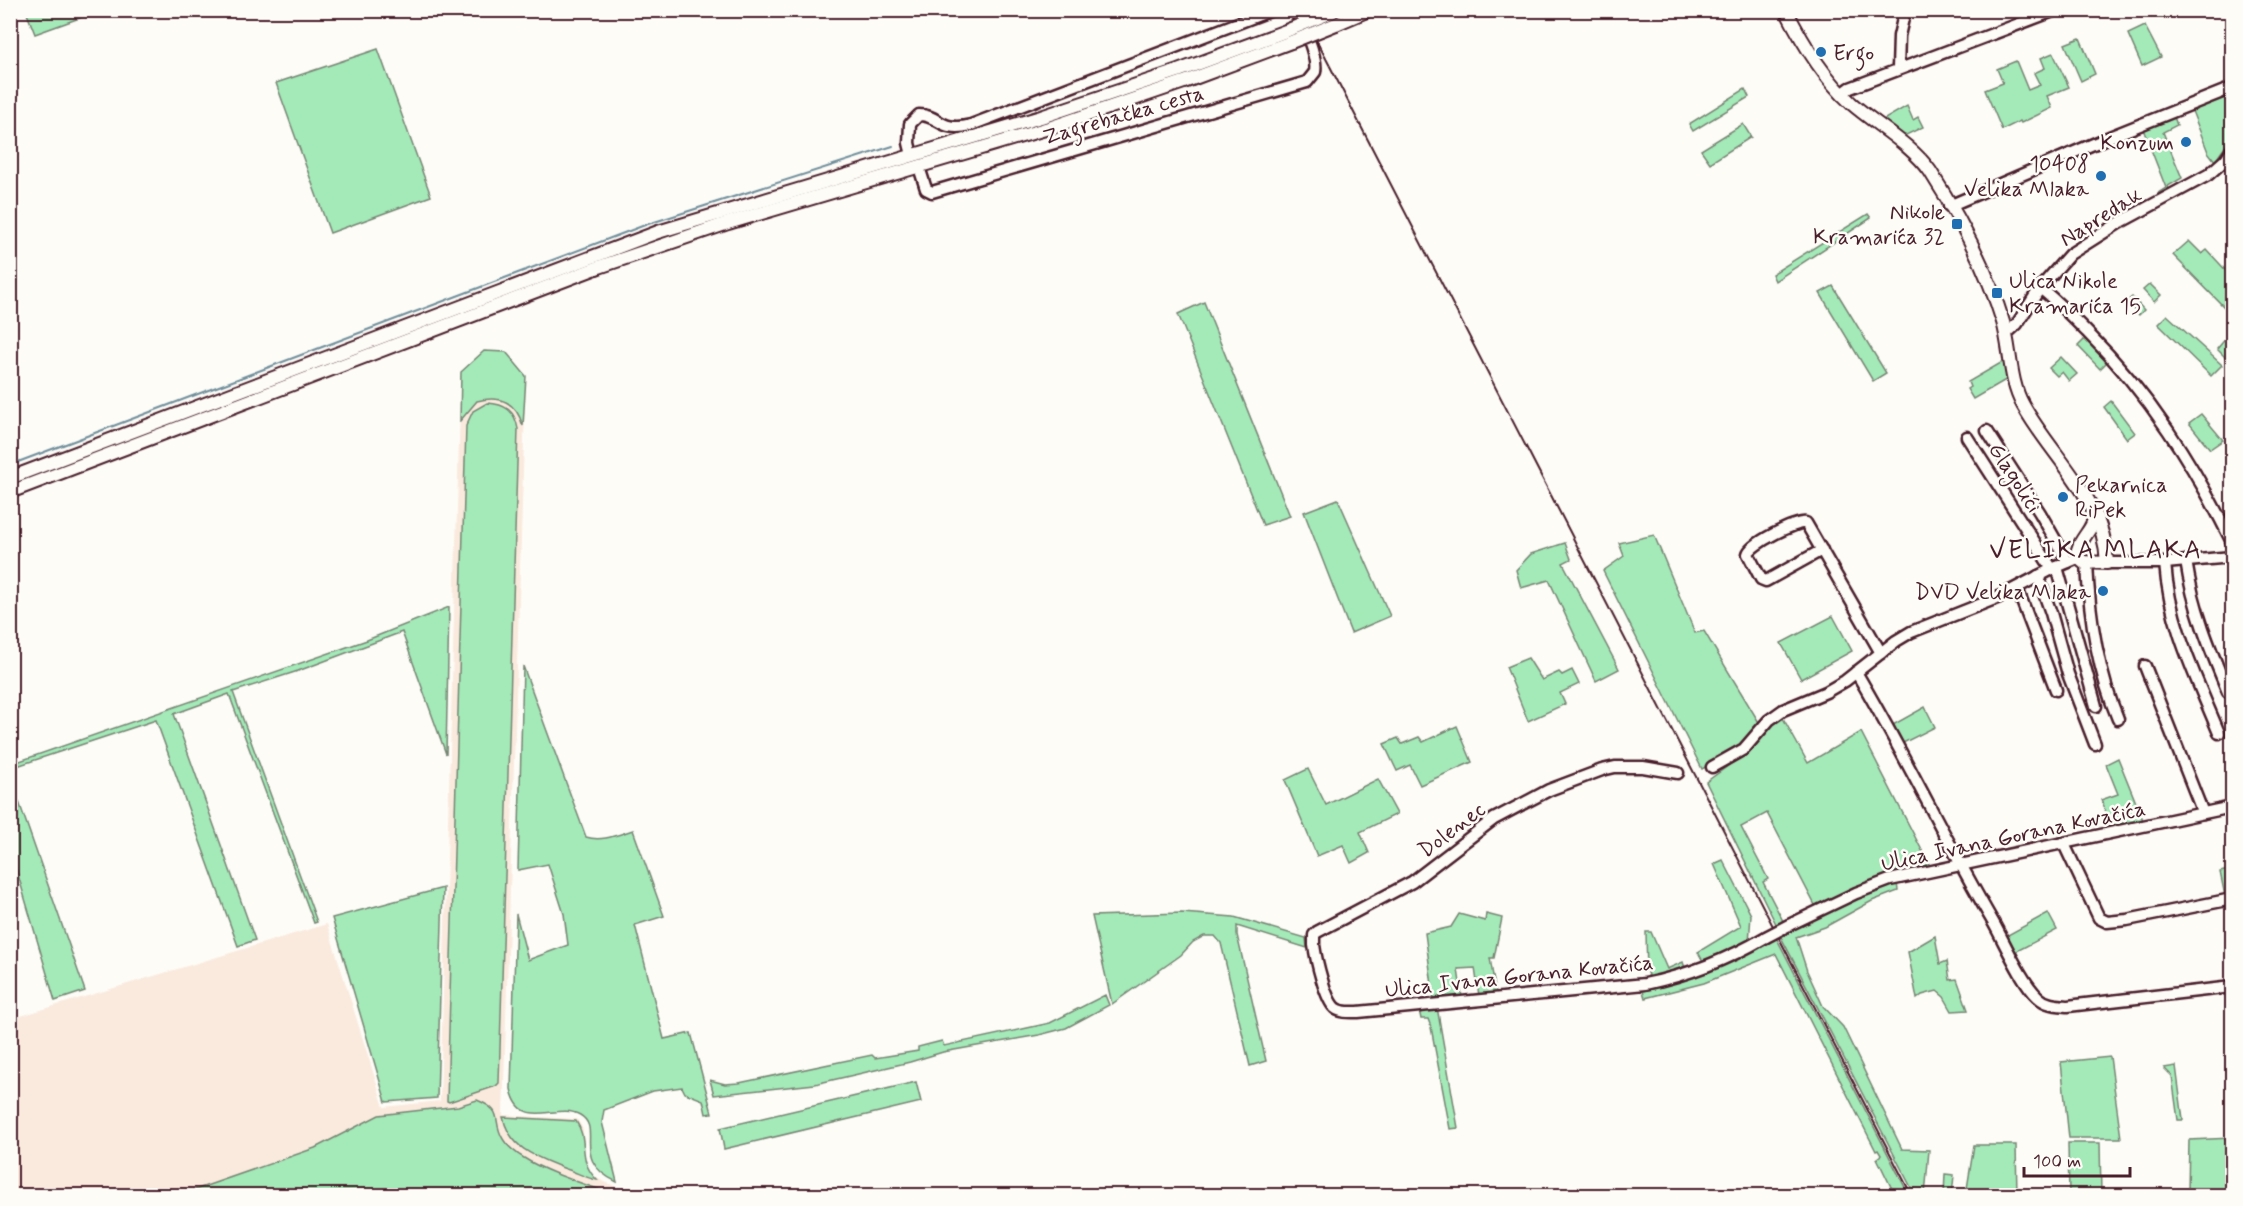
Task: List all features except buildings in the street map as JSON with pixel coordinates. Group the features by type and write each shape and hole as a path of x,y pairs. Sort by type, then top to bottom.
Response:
{"main road":[{"name":"Zagrebačka cesta","path":"10,492 599,267 728,223 1096,113 1289,37 1335,16 1369,10"},
{"path":"1786,10 1820,68 1842,94 1929,170 1980,263 2006,334 2012,375 2022,404 2072,476 2094,513 2105,539 2107,563 2078,561 2078,546 2093,524 2094,513"},
{"name":"Zagrebačka cesta","path":"10,478 604,252 702,218 1094,100 1289,37"}],"street":[{"name":"Zagrebačka cesta","path":"912,155 909,133 910,124 916,116 926,116 947,127 971,125 1272,10"},
{"name":"Zagrebačka cesta","path":"919,167 923,183 928,191 932,192 1307,82 1315,72 1314,58 1294,10"},
{"path":"1898,69 1899,36 1905,10"},
{"path":"1842,94 1850,88 1898,69 2056,10"},
{"path":"1949,206 2102,140 2232,88"},
{"name":"Napredak","path":"2006,334 2017,324 2058,265 2079,248 2208,175 2225,160 2232,150"},
{"path":"2040,288 2065,309 2106,351 2147,399 2193,467 2232,542"},
{"path":"1987,431 2040,513 2078,561 2107,692 2118,719"},
{"name":"Glagolići","path":"1967,437 2054,568 2096,706"},
{"path":"1822,550 1766,581 1761,579 1748,554 1750,548 1802,522 1808,525 1881,653"},
{"path":"2107,563 2164,563 2231,556"},
{"path":"1712,767 1744,749 1769,720 1783,710 1826,692 1911,632 1997,598 2054,568 2078,561"},
{"path":"2186,561 2199,619 2228,692"},
{"path":"2164,563 2167,592 2179,637 2219,733"},
{"path":"2038,576 2068,674 2095,744"},
{"path":"2017,588 2056,690"},
{"path":"2145,666 2203,813"},
{"path":"1856,672 1960,866 2039,999 2068,1006 2232,987"},
{"name":"Dolenec","path":"1328,995 1314,945 1314,935 1412,882 1494,819 1549,790 1602,770 1629,766 1678,773"},
{"name":"Ulica Ivana Gorana Kovačića","path":"1328,995 1335,1008 1359,1012 1645,984 1687,974 1708,966 1841,900 1890,880 2232,807"},
{"path":"2064,844 2099,918 2104,921 2127,920 2232,899"}],"shaded area":[{"path":"484,351 506,352 526,376 503,1115 577,1119 583,1129 585,1162 588,1170 598,1179 635,1195 11,1196 11,1019 327,924 384,1107 440,1101 461,372"}],"green space":[{"path":"26,10 99,11 35,34"},
{"path":"2145,26 2161,57 2142,66 2128,34"},
{"path":"2080,38 2095,74 2081,81 2065,44"},
{"path":"378,49 431,196 330,233 276,83"},
{"path":"2053,53 2069,87 2047,96 2052,108 2002,130 1985,90 2003,83 1997,69 2016,61 2028,90 2040,85 2034,73 2045,68 2041,58"},
{"path":"1745,89 1749,97 1693,131 1689,124"},
{"path":"2232,94 2232,137 2215,161 2208,152 2192,111"},
{"path":"1907,106 1913,120 1918,117 1923,127 1904,136 1883,120"},
{"path":"2174,117 2177,125 2163,132 2182,178 2168,186 2170,193 2160,198 2158,193 2166,188 2143,129"},
{"path":"1743,124 1751,137 1710,163 1701,150"},
{"path":"1868,214 1871,218 1775,281 1772,274"},
{"path":"2189,241 2202,254 2207,250 2232,277 2230,292 2232,308 2229,312 2173,255"},
{"path":"2150,284 2161,295 2154,302 2143,290"},
{"path":"1833,286 1886,373 1873,381 1820,293"},
{"path":"2132,297 2144,310 2139,315 2126,302"},
{"path":"1204,302 1290,516 1263,525 1178,314"},
{"path":"2167,315 2222,365 2211,376 2158,324"},
{"path":"2232,331 2232,364 2217,349"},
{"path":"2089,335 2111,358 2100,369 2078,346"},
{"path":"484,351 506,352 526,376 523,426 512,406 493,399 477,401 460,421 461,372"},
{"path":"2061,357 2077,374 2069,381 2062,372 2057,376 2049,368"},
{"path":"2006,360 2009,378 1973,399 1967,389 1970,387 1968,382"},
{"path":"2111,401 2135,433 2127,439 2104,407"},
{"path":"487,403 509,410 515,417 518,429 499,1083 449,1102 447,1101 466,426 473,411"},
{"path":"2201,414 2223,440 2210,449 2189,423"},
{"path":"1338,499 1390,616 1351,633 1304,512"},
{"path":"1654,535 1695,633 1704,631 1760,724 1739,749 1702,769 1603,571 1624,556 1619,543"},
{"path":"1565,543 1571,559 1563,563 1619,669 1596,681 1549,580 1521,588 1516,570 1531,554"},
{"path":"449,607 446,754 402,632 298,671 233,692 317,922 314,923 229,694 174,714 255,940 238,946 156,720 11,768 11,764 367,640"},
{"path":"1833,616 1852,651 1801,679 1781,643"},
{"path":"1528,658 1542,680 1559,672 1562,675 1572,670 1579,684 1560,693 1565,704 1528,721 1506,667"},
{"path":"523,666 586,837 604,838 633,830 664,916 635,925 664,1039 691,1033 712,1113 706,1114 703,1100 685,1093 682,1087 653,1091 604,1110 602,1122 617,1182 594,1164 589,1146 587,1121 571,1112 531,1113 523,1110 516,1102 511,1089 516,914 528,960 568,945 564,914 548,864 518,870"},
{"path":"1925,707 1935,727 1901,744 1891,726"},
{"path":"1783,718 1808,763 1861,732 1930,866 1889,877 1817,909 1767,813 1741,827 1768,879 1763,882 1785,925 1778,928 1706,782 1743,755 1764,731"},
{"path":"1457,726 1472,762 1420,785 1410,765 1397,771 1384,744 1398,738 1402,744 1419,737 1423,742"},
{"path":"2118,758 2143,820 2112,827 2101,800 2118,794 2106,764"},
{"path":"1308,769 1326,805 1378,779 1397,814 1360,832 1369,853 1351,863 1343,845 1317,856 1285,780"},
{"path":"11,779 85,991 55,1001 11,851"},
{"path":"1723,860 1751,915 1749,942 1704,963 1698,952 1741,926 1714,864"},
{"path":"2232,869 2232,894 2225,896 2220,872"},
{"path":"1897,882 1898,891 1872,901 1825,927 1796,937 1807,971 1823,1006 1843,1027 1902,1149 1929,1150 1925,1195 1915,1195 1780,935 1857,896"},
{"path":"443,888 437,1098 386,1102 332,918"},
{"path":"1182,913 1234,917 1306,938 1307,948 1237,926 1237,935 1266,1061 1250,1066 1221,943 1215,936 1204,936 1193,942 1181,955 1112,1004 1092,916"},
{"path":"2048,913 2057,930 2015,952 2006,936"},
{"path":"1459,914 1485,921 1486,914 1502,918 1494,958 1490,958 1496,994 1479,996 1475,968 1458,969 1462,997 1434,1000 1425,933 1451,927"},
{"path":"1646,932 1651,932 1667,969 1683,962 1686,971 1650,979 1647,973"},
{"path":"1935,936 1940,964 1947,961 1950,980 1957,979 1968,1010 1952,1011 1944,997 1937,991 1922,995 1917,999 1908,952"},
{"path":"1776,937 1909,1195 1893,1195 1877,1158 1881,1155 1878,1150 1876,1151 1776,954 1704,983 1645,998 1642,988"},
{"path":"1105,995 1109,1005 1066,1028 943,1052 815,1084 714,1095 710,1080 725,1084 739,1083 872,1055 875,1058 918,1051 918,1047 942,1041 944,1046 1050,1023"},
{"path":"1437,1007 1458,1128 1450,1129 1431,1027 1428,1019 1421,1019 1419,1010"},
{"path":"2110,1057 2121,1138 2069,1138 2061,1062"},
{"path":"2176,1066 2183,1120 2178,1120 2172,1076 2164,1068"},
{"path":"916,1082 921,1102 724,1149 720,1128"},
{"path":"477,1100 492,1108 503,1139 518,1154 556,1174 615,1195 180,1195 315,1148 379,1115 458,1106"},
{"path":"503,1117 576,1121 582,1136 587,1165 597,1180 546,1161 527,1151 512,1138"},
{"path":"2232,1138 2232,1190 2188,1192 2189,1140"},
{"path":"2068,1143 2100,1143 2101,1195 2069,1195"},
{"path":"1974,1145 2016,1145 2017,1195 1966,1195"},
{"path":"1945,1174 1954,1175 1952,1195 1944,1195"}],"waterway":[{"path":"10,465 645,225 893,146"}],"railway":[{"path":"1301,10 1912,1196"}],"place":[{"name":"Ergo","path":"1821,52"},
{"name":"Konzum","path":"2186,142"},
{"name":"10408 Velika Mlaka","path":"2101,176"},
{"name":"Nikole Kramarića 32","path":"1957,224"},
{"name":"Ulica Nikole Kramarića 15","path":"1997,293"},
{"name":"Pekarnica RiPek","path":"2063,497"},
{"name":"DVD Velika Mlaka","path":"2103,591"}],"district":[{"name":"VELIKA MLAKA","path":"2096,549"}]}
